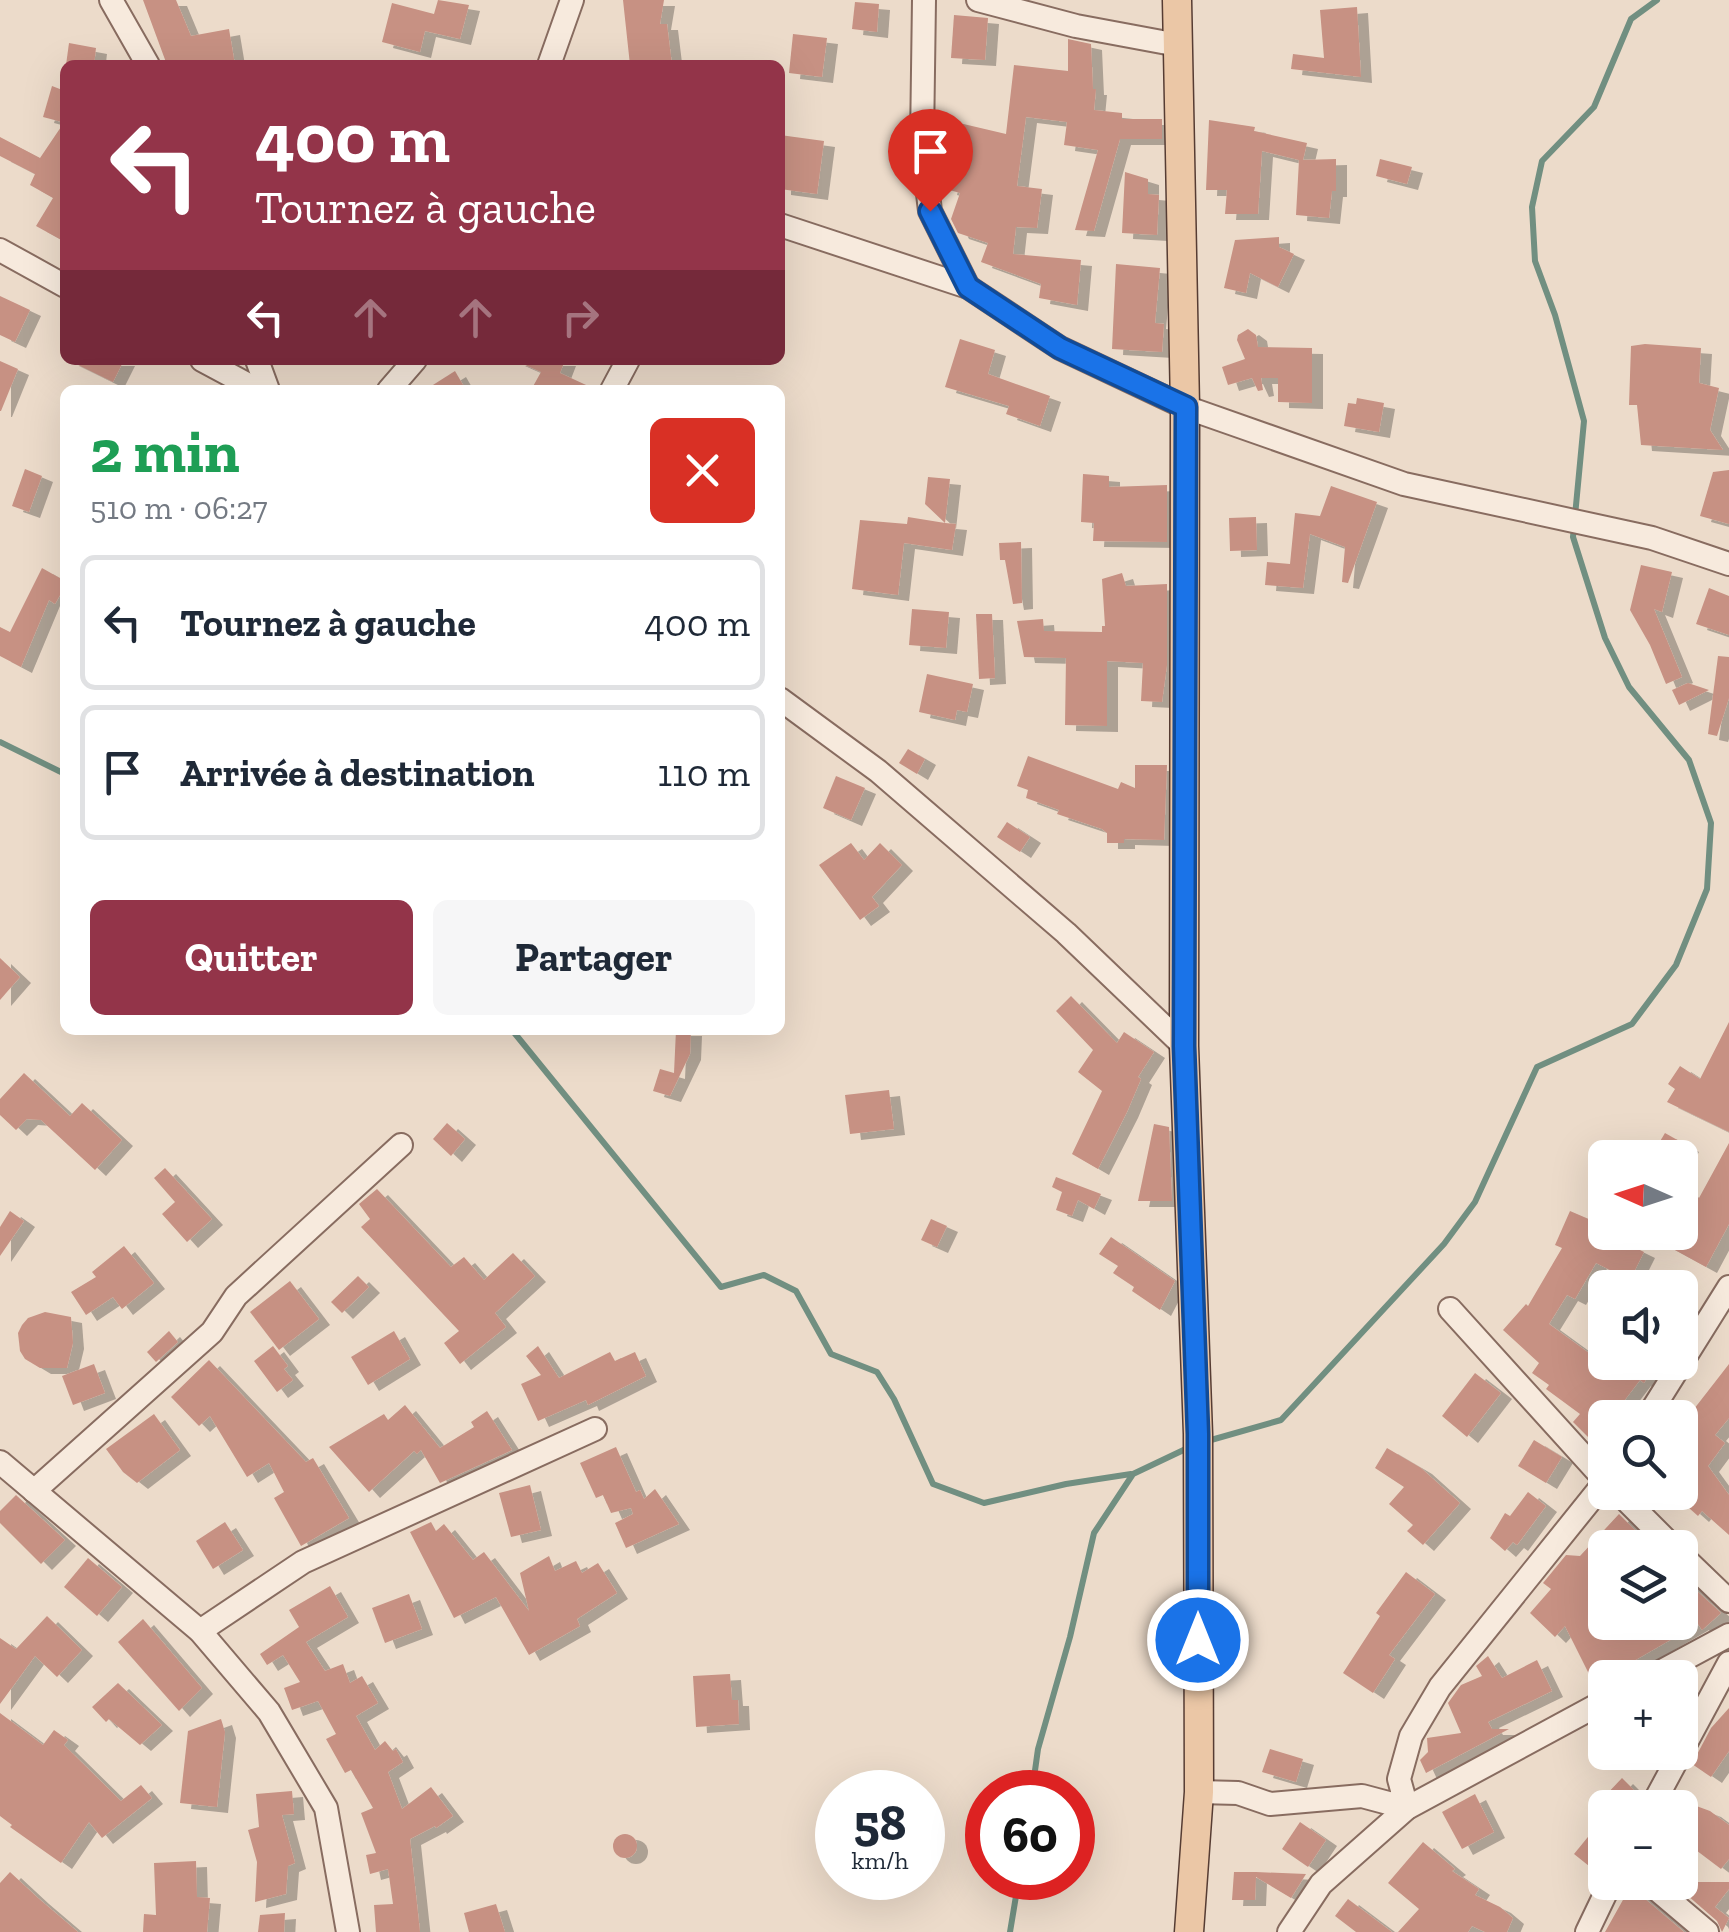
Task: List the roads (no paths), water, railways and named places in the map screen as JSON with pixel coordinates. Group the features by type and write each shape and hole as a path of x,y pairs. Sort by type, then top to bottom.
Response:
{"main road":[{"path":"1177,0 1186,407 1184,1046 1198,1434 1199,1792 1190,1932"}],"street":[{"path":"111,0 145,60"},
{"path":"551,60 572,0"},
{"path":"924,0 922,141 930,211 968,287"},
{"path":"978,0 1076,26 1178,44"},
{"path":"785,231 968,287 1060,348 1186,407 1404,484 1652,538 1729,564"},
{"path":"0,251 60,283"},
{"path":"211,365 249,385"},
{"path":"393,385 410,365"},
{"path":"785,703 878,771 1066,933 1184,1046"},
{"path":"34,1491 212,1332 236,1296 401,1145"},
{"path":"1658,1400 1729,1288"},
{"path":"1450,1309 1588,1462"},
{"path":"200,1631 304,1562 596,1429"},
{"path":"0,1462 200,1631 269,1712 326,1808 348,1932"},
{"path":"1407,1808 1399,1779 1411,1736 1440,1687 1588,1502"},
{"path":"1636,1510 1656,1530"},
{"path":"1698,1572 1729,1602"},
{"path":"1682,1660 1729,1634"},
{"path":"1661,1790 1729,1663"},
{"path":"1290,1932 1322,1884 1407,1808 1588,1711"},
{"path":"1199,1792 1238,1792 1270,1804 1362,1796 1407,1808"},
{"path":"1586,1932 1602,1900"},
{"path":"1669,1900 1706,1932"}],"waterway":[{"path":"1204,1442 1281,1420 1444,1244 1475,1202 1537,1067 1632,1024 1676,965 1707,889 1711,823 1689,760 1629,687 1605,638 1573,537 1584,421 1555,315 1535,261 1532,207 1542,161 1594,107 1631,19 1657,0"},
{"path":"0,742 60,772"},
{"path":"516,1035 721,1287 764,1275 796,1291 831,1354 877,1372 894,1399 933,1484 984,1503 1131,1474"},
{"path":"1035,1770 1094,1533 1133,1474 1192,1446"},
{"path":"1010,1932 1015,1900"}]}
